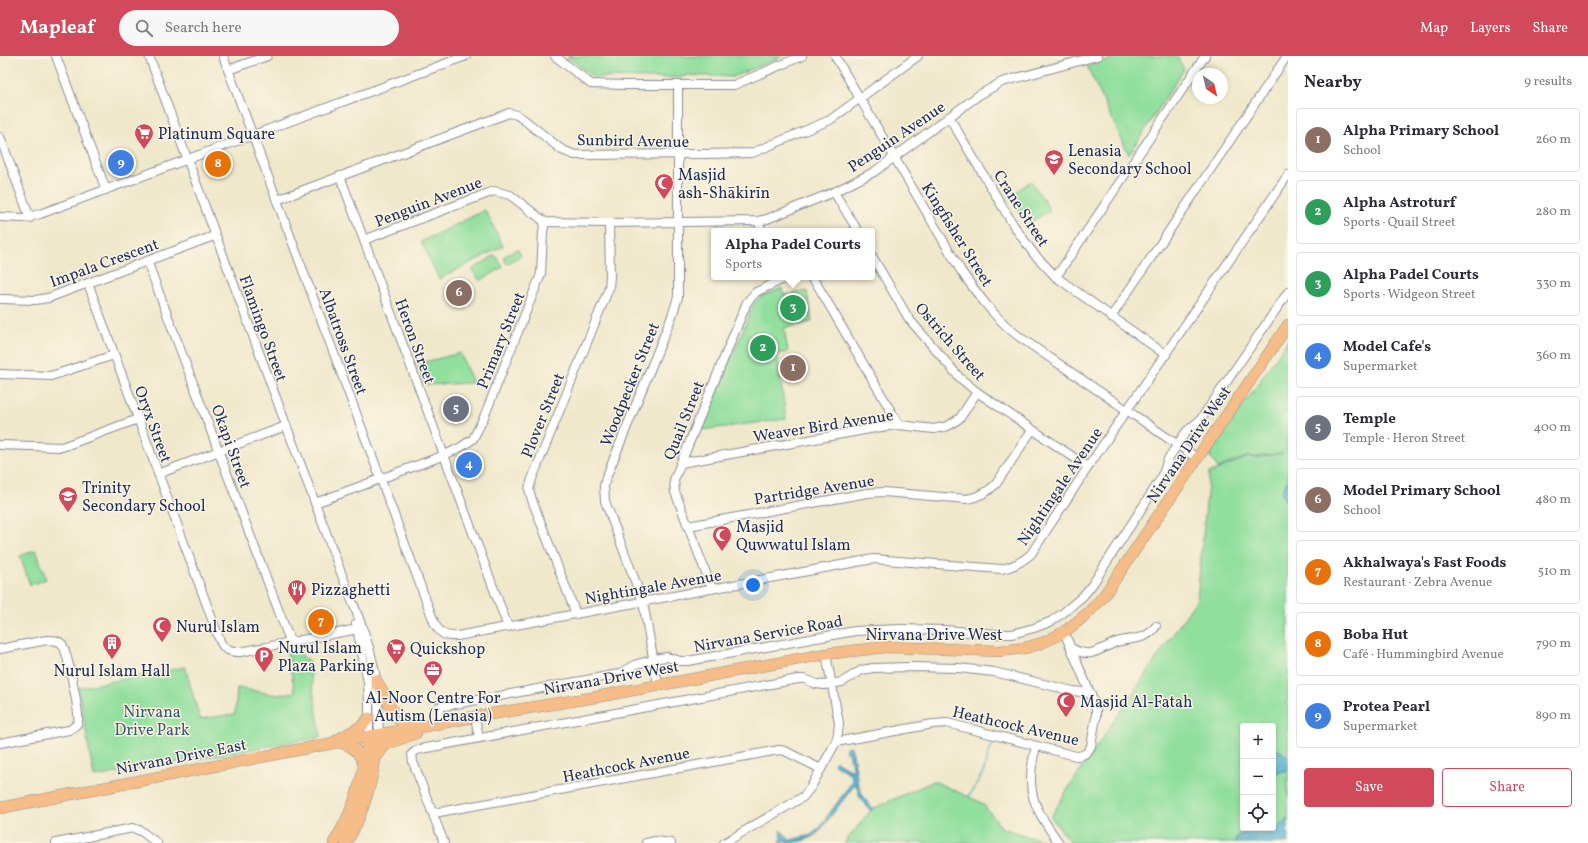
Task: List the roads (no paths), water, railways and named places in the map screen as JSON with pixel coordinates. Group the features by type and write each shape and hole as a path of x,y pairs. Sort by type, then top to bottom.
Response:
{"main road":[{"name":"Nirvana Drive West","path":"374,736 475,717 596,697 826,654 886,647 983,651 1011,650 1042,643 1064,632 1087,614 1103,597 1288,325"},
{"path":"376,680 394,713 412,729"},
{"path":"336,743 363,725 369,718"},
{"path":"376,758 380,750 386,745 438,724"},
{"path":"346,843 365,801 374,772 376,758 374,736"},
{"path":"334,843 351,812 374,736"},
{"name":"Nirvana Drive East","path":"0,808 374,736"},
{"path":"336,743 352,746 362,759 364,770"}],"street":[{"path":"56,56 106,190"},
{"name":"Flamingo Street","path":"148,56 355,610 376,680 374,736"},
{"name":"Albatross Street","path":"223,56 434,622 441,634"},
{"path":"228,70 267,56"},
{"path":"0,218 30,218 466,56"},
{"path":"555,56 591,84 678,85 734,85 802,56"},
{"name":"Kingfisher Street","path":"835,56 961,271 982,300 1000,320 1014,333 1197,458"},
{"name":"Sunbird Avenue","path":"276,200 510,113 523,119 562,150 575,155 752,152 823,123 861,98 918,56"},
{"name":"Penguin Avenue","path":"364,240 494,191 510,195 546,222 609,223 758,221 767,219 834,192 874,172 979,95 996,85 1097,56"},
{"path":"1056,277 1205,56"},
{"path":"1111,317 1287,56"},
{"name":"Woodpecker Street","path":"658,685 643,602 606,501 604,486 677,303 678,85"},
{"name":"Crane Street","path":"949,117 1014,226 1034,254 1056,277 1166,355"},
{"path":"0,137 30,218"},
{"name":"Nightingale Avenue","path":"441,634 448,637 457,636 874,559 988,569 1011,568 1031,554 1088,467 1128,411 1288,175"},
{"name":"Heron Street","path":"340,176 508,627"},
{"path":"834,192 856,228"},
{"path":"758,221 761,228"},
{"name":"Primary Street","path":"315,503 445,455 470,442 484,417 541,274 543,232 546,222"},
{"name":"Plover Street","path":"576,614 529,489 609,288 609,223"},
{"name":"Impala Crescent","path":"0,299 42,299 214,236"},
{"name":"Okapi Street","path":"147,261 290,641"},
{"name":"Ostrich Street","path":"875,261 909,319 960,378 977,392 1088,467"},
{"name":"Quail Street","path":"712,590 674,484 681,463 746,302 756,292 779,280"},
{"path":"813,280 899,425"},
{"name":"Oryx Street","path":"88,283 224,648 229,652 240,652 290,641"},
{"name":"Nirvana Service Road","path":"438,724 439,707 618,674 637,664 654,659 667,657 680,661 688,661 855,631 900,629 1012,634 1034,628 1063,613 1075,604 1092,585 1162,477 1168,459 1177,444 1186,432 1201,419 1288,292"},
{"path":"0,374 51,376 114,355"},
{"name":"Weaver Bird Avenue","path":"681,463 881,427 899,425 934,429 948,426 960,418 977,392"},
{"path":"0,445 62,447 138,420"},
{"path":"158,474 286,426"},
{"name":"Partridge Avenue","path":"688,526 867,493 884,492 967,499 976,497 991,489 996,484 1032,430"},
{"path":"1073,650 1082,653 1091,652 1115,643 1147,636 1156,626"},
{"path":"290,641 360,629"},
{"name":"Flamingo Street","path":"360,629 366,670 369,718 374,736"},
{"name":"Heathcock Avenue","path":"836,742 933,724 947,723 1080,756 1086,753 1091,746 1096,717 1096,707 1073,650 1064,632"},
{"path":"0,649 55,640 59,642 64,648 78,717 76,726 69,730 0,743"},
{"path":"724,843 803,797 811,787 836,742 839,723 826,654"},
{"path":"444,843 434,813 413,762 412,754 417,750 798,679 805,679 820,685 832,684 847,680 862,670 873,668 958,668 1000,674 1073,691 1091,693"},
{"path":"475,717 480,738"},
{"path":"1036,746 1031,766 1031,788 1034,803 1040,816 1059,843"},
{"name":"Heathcock Avenue","path":"434,813 779,750 821,769"},
{"path":"56,843 134,828 141,831 157,843"},
{"path":"646,843 655,841 671,843"}],"water":[{"path":"1288,480 1288,498 1285,501 1282,493"},
{"path":"851,746 859,786 862,794 872,807 871,811 860,798 856,783 819,832 808,839 791,843 787,843 784,840 780,843 782,837 780,831 782,831 790,840 811,835 818,829 852,782 851,774 834,764 836,761 851,770 854,770 849,755 845,751 846,747"},
{"path":"1276,750 1288,756 1288,770 1276,773"},
{"path":"1288,817 1288,829 1286,833 1288,834 1288,843 1235,843 1237,836 1248,831 1276,831 1276,828 1283,823"}],"waterway":[{"path":"969,796 984,771 987,757 993,743"}],"place":[{"name":"Platinum Square","path":"144,150"},
{"name":"Protea Pearl","path":"121,163"},
{"name":"Boba Hut","path":"218,164"},
{"name":"Lenasia Secondary School","path":"1054,176"},
{"name":"Masjid ash-Shākirīn","path":"664,200"},
{"name":"Model Primary School","path":"459,293"},
{"name":"Alpha Padel Courts","path":"793,308"},
{"name":"Alpha Astroturf","path":"763,348"},
{"name":"Alpha Primary School","path":"793,368"},
{"name":"Temple","path":"456,409"},
{"name":"Model Cafe's","path":"469,465"},
{"name":"Trinity Secondary School","path":"68,513"},
{"name":"Masjid Quwwatul Islam","path":"722,552"},
{"name":"Pizzaghetti","path":"297,606"},
{"name":"Akhalwaya's Fast Foods","path":"321,622"},
{"name":"Nurul Islam","path":"162,643"},
{"name":"Nurul Islam Hall","path":"112,660"},
{"name":"Quickshop","path":"396,665"},
{"name":"Nurul Islam Plaza Parking","path":"264,673"},
{"name":"Al-Noor Centre For Autism (Lenasia)","path":"433,687"},
{"name":"Masjid Al-Fatah","path":"1066,718"}],"park label":[{"name":"Nirvana Drive Park","path":"152,720"}]}
